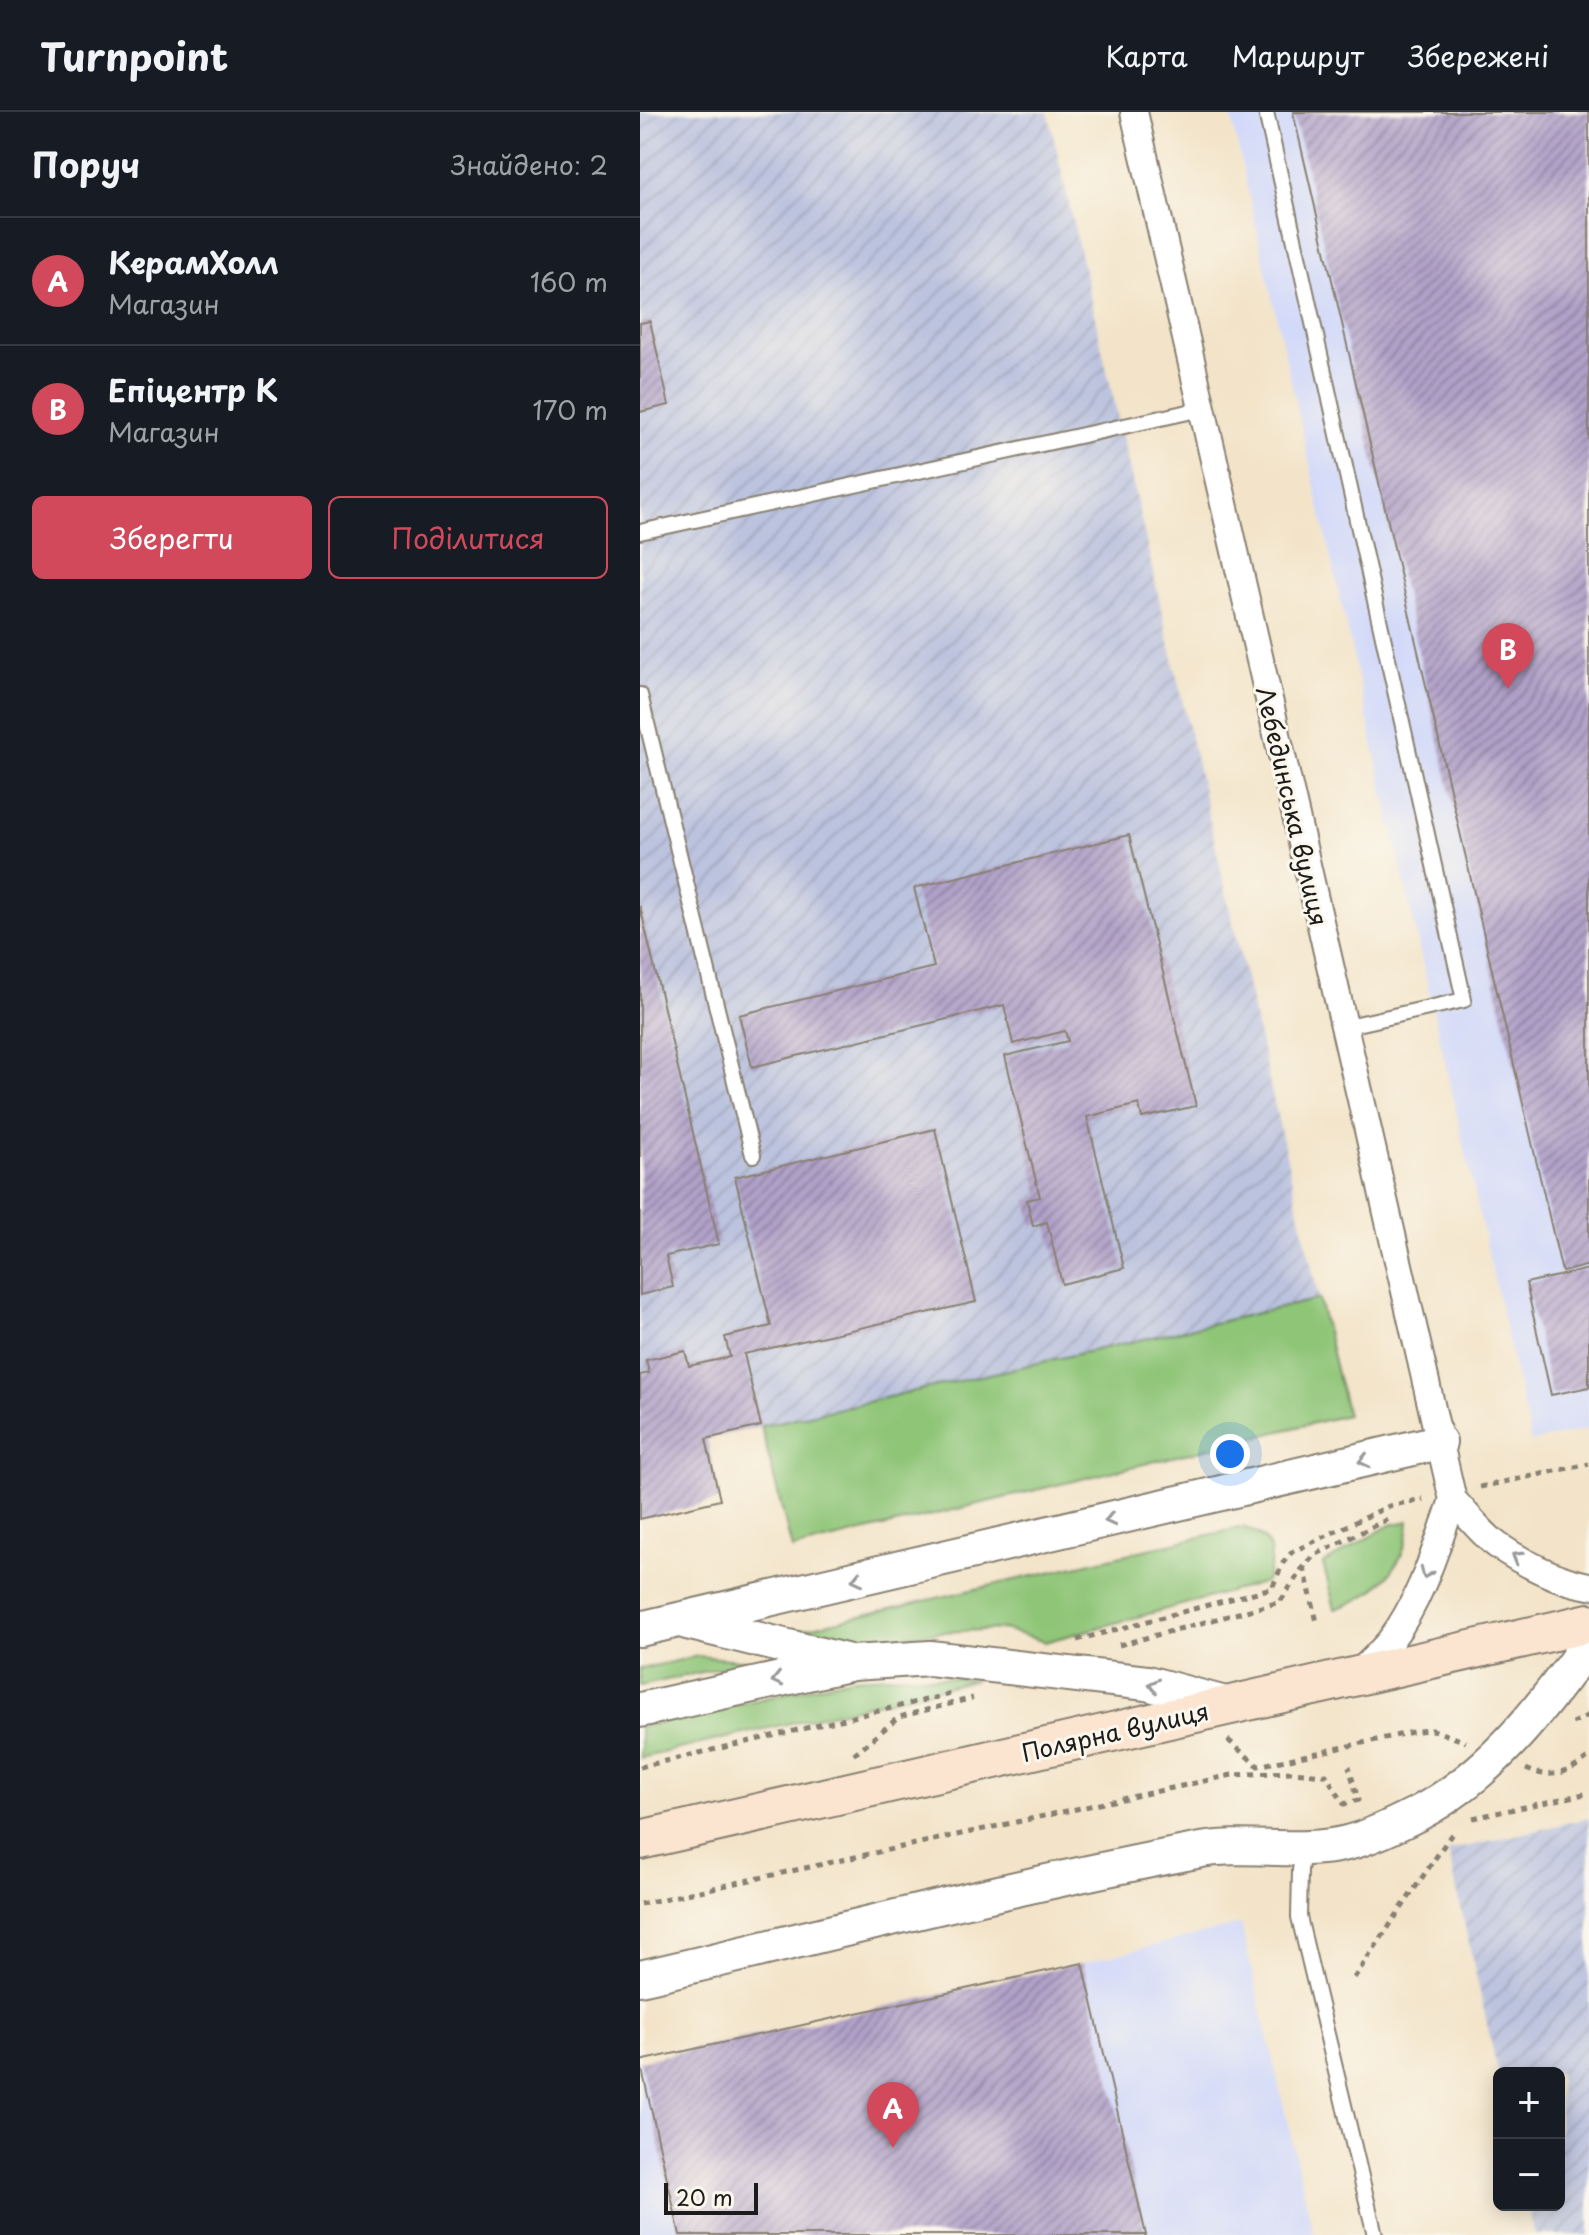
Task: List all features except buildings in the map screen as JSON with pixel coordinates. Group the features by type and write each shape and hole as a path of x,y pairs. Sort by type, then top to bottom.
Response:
{"main road":[{"name":"Полярна вулиця","path":"640,1840 1589,1623"}],"street":[{"name":"Лебединська вулиця","path":"1134,112 1452,1497"},
{"path":"640,1629 1439,1442"},
{"path":"1356,1676 1390,1641 1412,1606 1432,1561 1452,1497 1495,1543 1527,1563 1576,1584 1589,1586"},
{"path":"678,1620 853,1663"},
{"path":"640,1978 1201,1850 1345,1844 1421,1812 1498,1755 1543,1707 1589,1643"},
{"path":"640,1710 853,1663 930,1658 1147,1683 1213,1709"}],"lane":[{"path":"1266,112 1464,1000 1344,1027"},
{"path":"640,532 1202,409"},
{"path":"640,695 753,1155"},
{"path":"1304,1847 1299,1917 1375,2235"}],"path":[{"path":"1040,1669 1055,1646 1272,1588 1283,1563 1292,1552 1389,1506 1452,1497 1589,1464"},
{"path":"1112,1646 1280,1602 1315,1555 1392,1517"},
{"path":"1304,1566 1317,1622"},
{"path":"640,1767 964,1691"},
{"path":"851,1756 899,1717 983,1695"},
{"path":"1213,1709 1258,1766 1433,1730 1538,1774 1570,1772 1589,1757"},
{"path":"640,1904 1232,1775 1291,1772 1326,1775 1344,1804 1358,1800 1349,1766"},
{"path":"1354,1978 1461,1821 1589,1793"}],"shaded area":[{"path":"640,112 1048,112 1319,1299 707,1439 720,1500 640,1519"},
{"path":"1230,112 1589,112 1589,1429 1531,1442"},
{"path":"1589,1818 1589,2235 1535,2235 1529,2211 1565,2211 1565,2067 1497,2067 1448,1851"},
{"path":"1241,1924 1314,2235 640,2235 640,2062 1083,1963"}],"green space":[{"path":"1319,1299 1347,1415 792,1549 761,1426"},
{"path":"1409,1521 1402,1552 1387,1577 1364,1596 1335,1609 1323,1564 1390,1525"},
{"path":"1243,1527 1261,1536 1270,1548 1271,1562 1266,1582 1045,1642 1003,1629 940,1632 813,1646 786,1633"},
{"path":"698,1656 750,1661 640,1686 640,1669"},
{"path":"908,1675 975,1680 640,1758 640,1727 852,1678"}],"place":[{"name":"Епіцентр К","path":"1508,689"},
{"name":"КерамХолл","path":"893,2148"}]}
